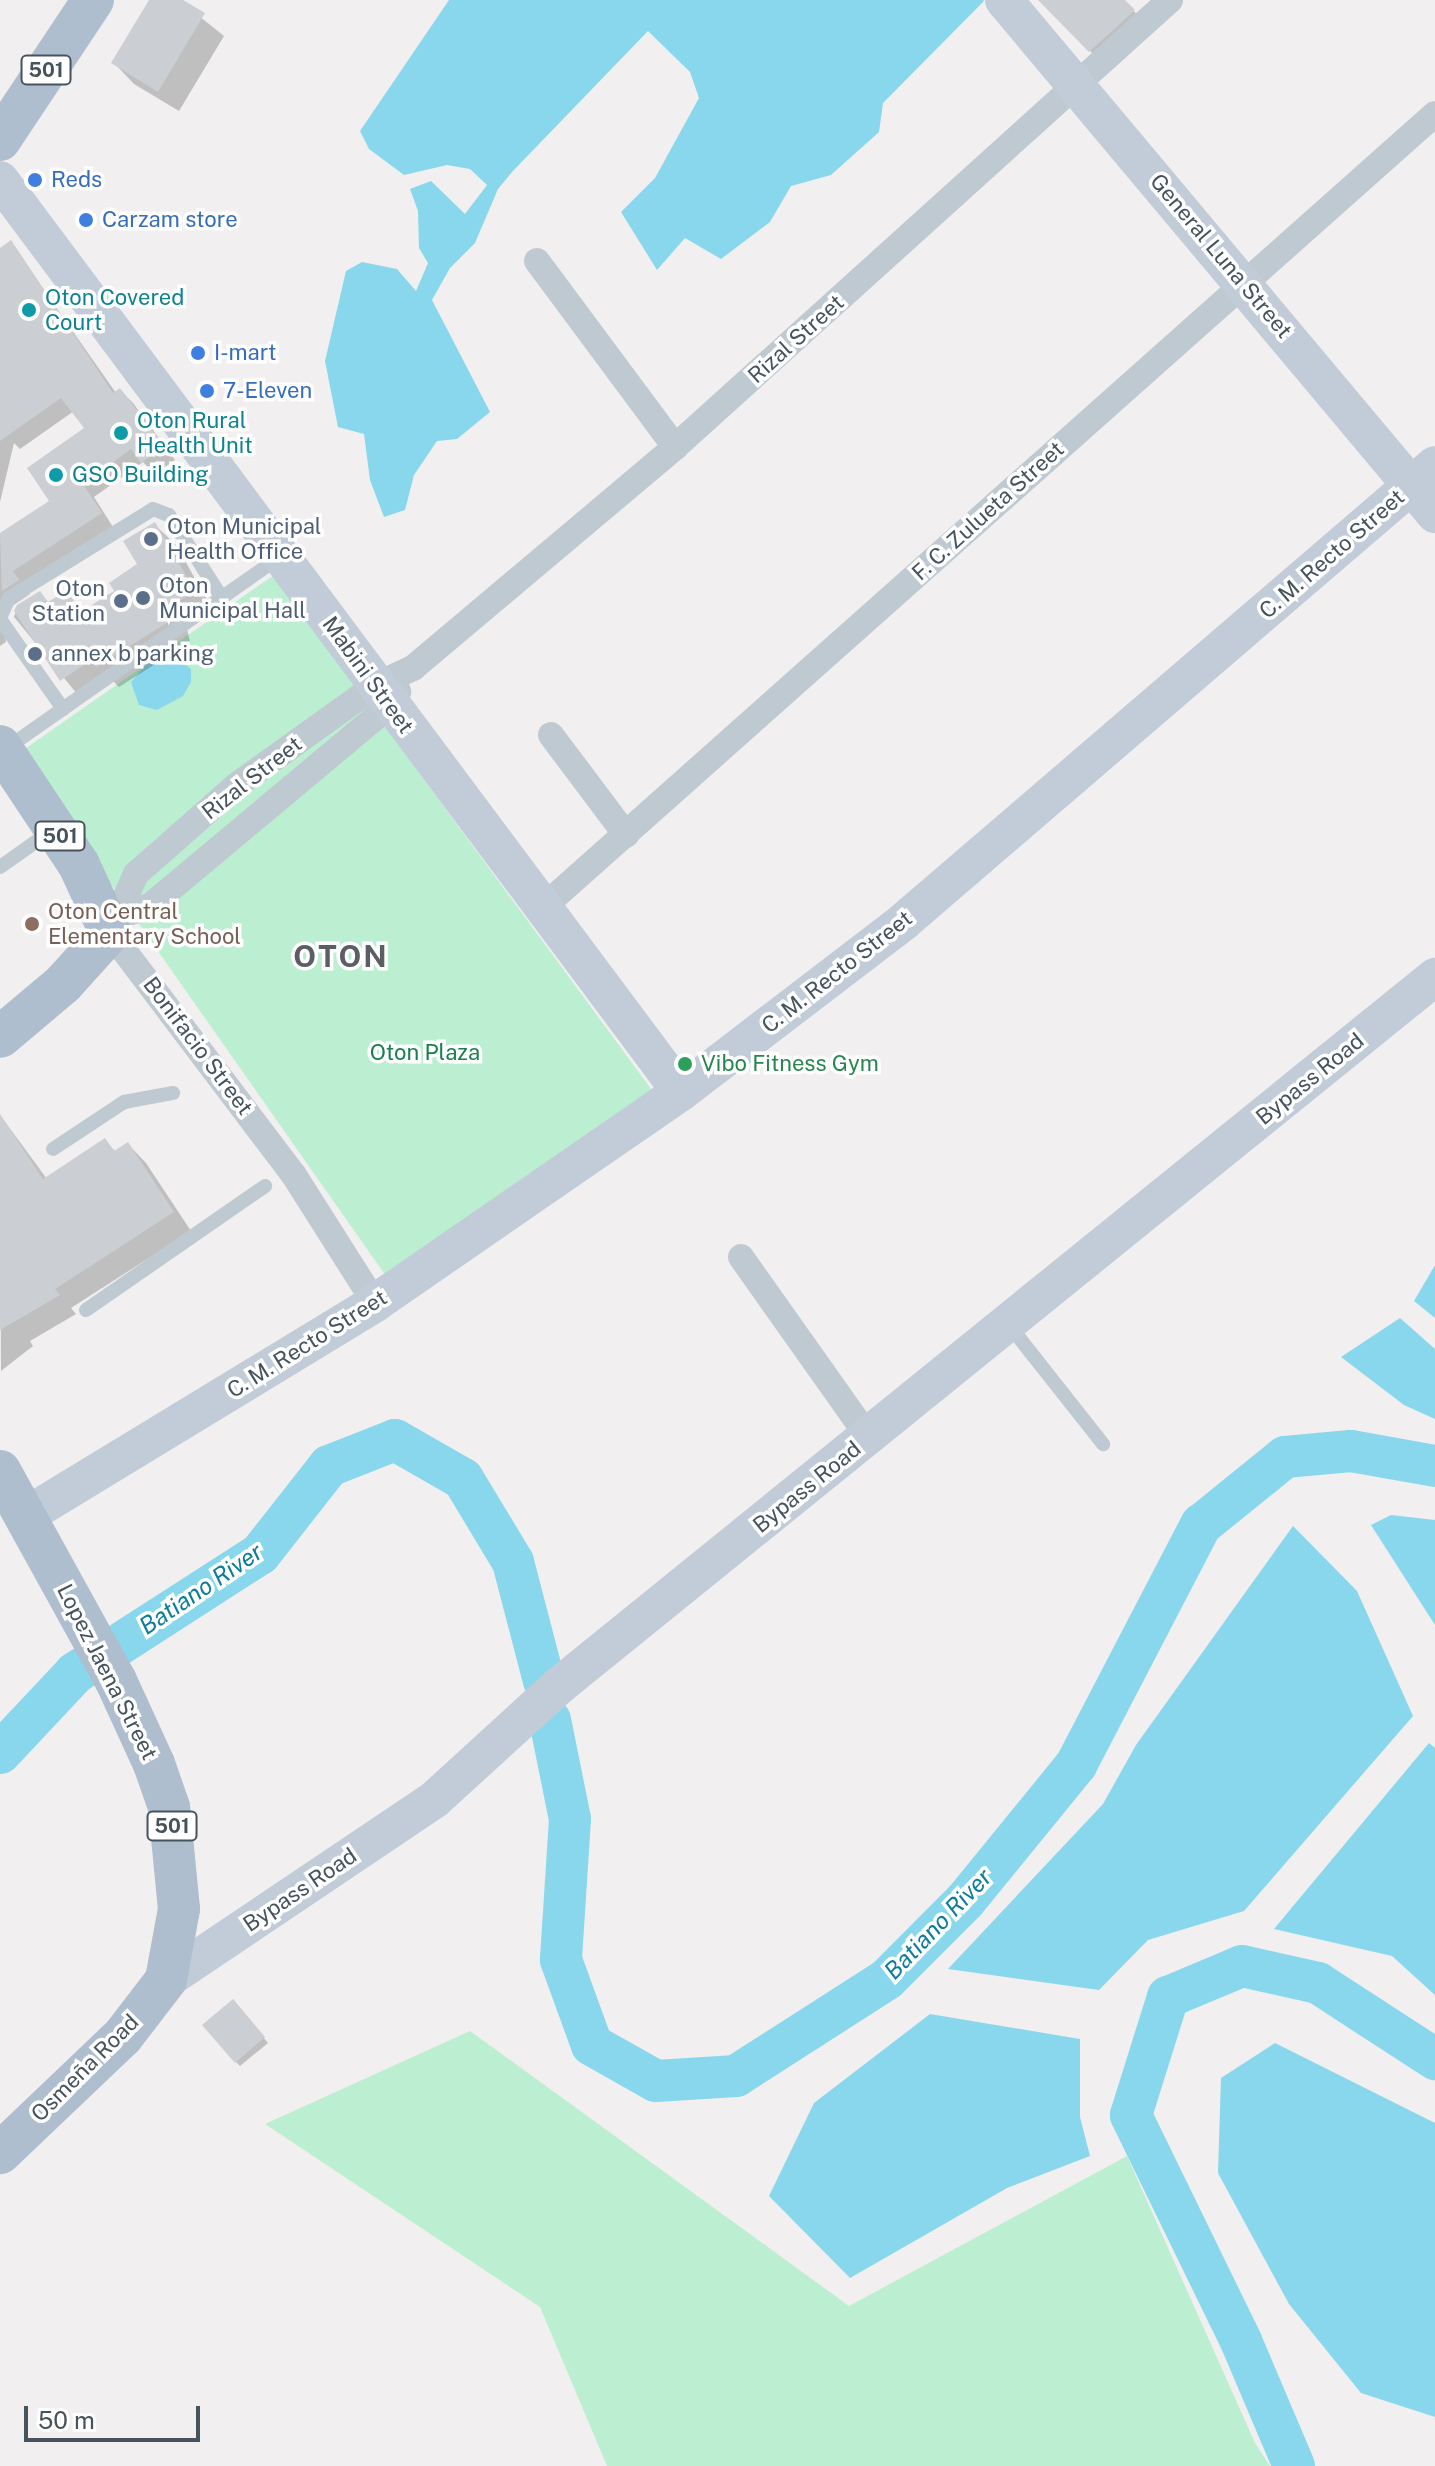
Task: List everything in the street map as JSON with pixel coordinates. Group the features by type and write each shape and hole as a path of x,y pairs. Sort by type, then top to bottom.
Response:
{"main road":[{"name":"501","path":"0,140 93,0"},
{"name":"Bonifacio Street","path":"2,749 114,924"},
{"name":"Rizal Street","path":"0,1037 63,984 114,924"},
{"name":"Lopez Jaena Street","path":"11,1499 116,1681 169,1807 179,1909 166,1980"},
{"name":"Osmeña Road","path":"0,2153 123,2036 166,1980"}],"street":[{"name":"General Luna Street","path":"1004,0 1244,282 1424,475 1435,514"},
{"name":"Rizal Street","path":"114,924 150,906 413,668 675,447 1170,0"},
{"name":"F. C. Zulueta Street","path":"541,909 1435,114"},
{"name":"Mabini Street","path":"0,180 541,909 681,1092"},
{"path":"537,261 675,447"},
{"name":"C. M. Recto Street","path":"11,1499 375,1303 681,1092 903,922 1424,475"},
{"name":"Rizal Street","path":"114,924 136,874 237,785 383,696"},
{"path":"551,735 626,835"},
{"name":"Bonifacio Street","path":"114,924 293,1174 375,1303"},
{"name":"Bypass Road","path":"166,1980 435,1799 560,1685 1435,977"},
{"path":"741,1257 869,1438"}],"lane":[{"path":"63,709 0,619 9,598 153,509 169,515 222,598"},
{"path":"2,749 281,555"},
{"path":"0,867 54,828"},
{"path":"53,1149 124,1102 173,1093"},
{"path":"86,1310 265,1186"},
{"path":"1008,1324 1103,1444"}],"green space":[{"name":"Oton Plaza","path":"274,575 654,1093 386,1276 19,753"},
{"path":"470,2031 849,2306 1127,2156 1255,2443 1270,2466 607,2466 540,2307 265,2124"}],"water":[{"path":"449,0 984,1 883,103 879,132 831,175 791,186 770,222 721,259 685,238 657,270 621,212 655,178 699,98 690,72 648,31 498,189 475,243 450,268 432,300 490,412 457,439 437,441 414,475 405,510 384,517 370,480 364,434 338,427 325,361 346,271 362,262 397,269 416,291 428,263 419,248 418,211 410,189 431,181 465,214 487,185 470,169 447,165 404,175 369,149 360,131"},
{"path":"175,656 191,669 191,682 183,696 157,710 139,705 131,682 147,664"},
{"path":"1435,1265 1435,1318 1414,1301"},
{"path":"1400,1318 1435,1349 1435,1419 1404,1405 1341,1357"},
{"path":"1391,1515 1435,1520 1435,1625 1371,1525"},
{"path":"1293,1526 1357,1591 1413,1716 1244,1911 1148,1940 1099,1990 948,1969 1103,1804 1136,1745"},
{"path":"1429,1743 1435,1748 1435,1995 1392,1956 1274,1929"},
{"path":"930,2014 1080,2039 1080,2117 1090,2156 1007,2188 850,2278 769,2196 814,2103"},
{"path":"1275,2043 1435,2123 1435,2417 1361,2393 1289,2304 1218,2173 1221,2078"}],"building":[{"path":"149,0 183,0 205,13 158,92 111,63"},
{"path":"1038,0 1125,0 1135,10 1089,52"},
{"path":"11,240 113,393 120,388 164,446 141,463 131,449 83,484 102,513 13,571 19,580 2,591 0,533 49,501 27,468 84,428 61,398 0,441 0,248"},
{"name":"Oton Municipal Hall","path":"155,522 195,591 168,608 170,621 96,667 91,660 60,681 14,611 17,605 40,591 48,602 66,591 82,611 114,591 109,583 137,564 123,541"},
{"path":"0,1114 43,1179 105,1138 114,1151 128,1142 174,1212 55,1289 60,1295 0,1330"},
{"path":"233,1999 265,2037 235,2063 202,2025"}],"waterway":[{"name":"Batiano River","path":"0,1753 75,1673 260,1554 329,1466 395,1440 463,1479 513,1562 544,1681"},
{"name":"Batiano River","path":"550,1720 570,1819 561,1960 592,2045 656,2081 736,2076 887,1979 965,1901 1076,1765 1201,1525 1285,1457 1351,1451 1435,1466"},
{"name":"Batiano River","path":"1294,2466 1241,2341 1131,2115 1168,1997 1242,1966 1318,1983 1435,2059"}],"place":[{"name":"Reds","path":"35,180"},
{"name":"Carzam store","path":"86,220"},
{"name":"Oton Covered Court","path":"29,310"},
{"name":"I-mart","path":"198,353"},
{"name":"7-Eleven","path":"207,391"},
{"name":"Oton Rural Health Unit","path":"121,433"},
{"name":"GSO Building","path":"56,475"},
{"name":"Oton Municipal Health Office","path":"151,539"},
{"name":"Oton Municipal Hall","path":"143,598"},
{"name":"Oton Station","path":"121,601"},
{"name":"annex b parking","path":"35,654"},
{"name":"Oton Central Elementary School","path":"32,924"},
{"name":"Vibo Fitness Gym","path":"685,1064"}],"district":[{"name":"OTON","path":"341,956"}]}
